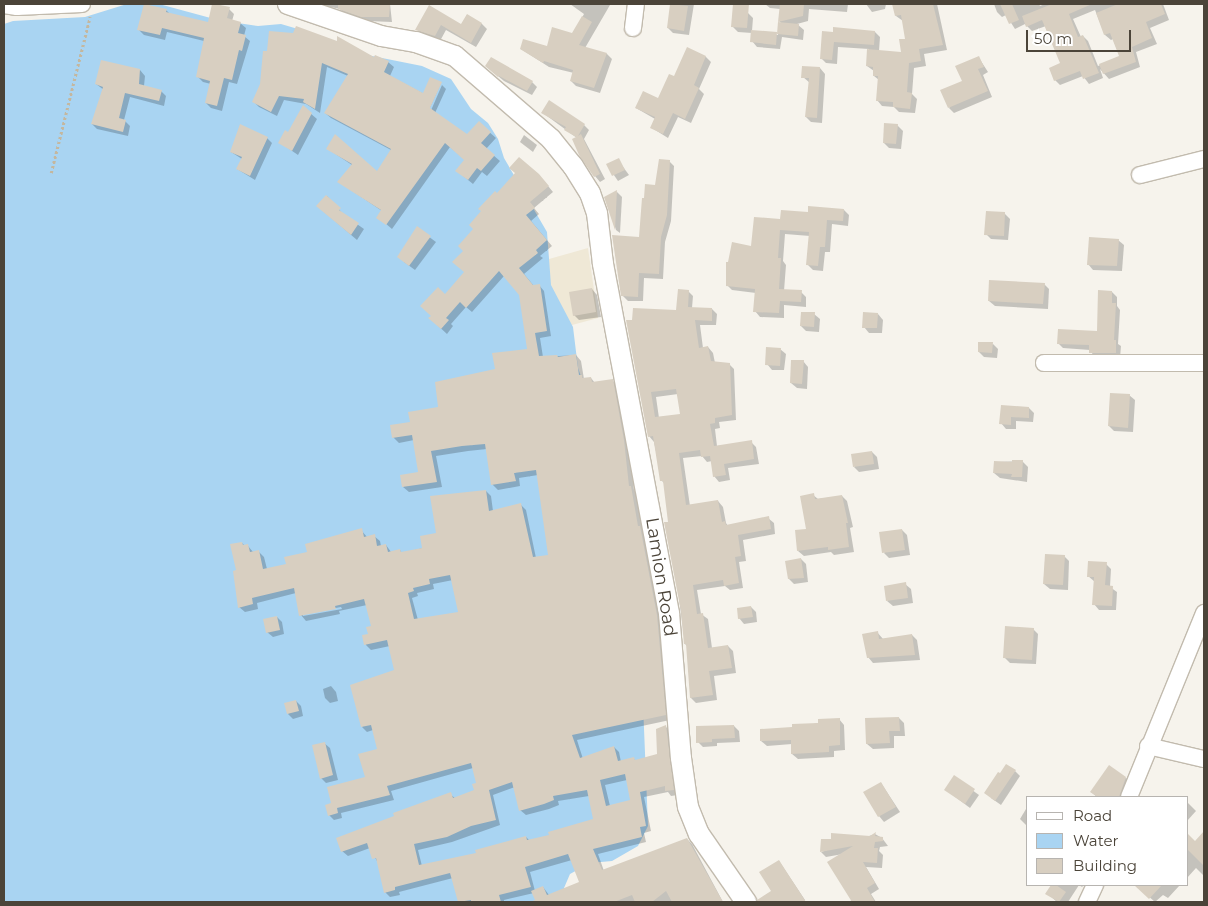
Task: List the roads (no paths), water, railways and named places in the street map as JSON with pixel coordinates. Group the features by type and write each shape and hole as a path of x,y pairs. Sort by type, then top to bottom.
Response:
{"street":[{"path":"280,4 288,4"},
{"name":"Lamion Road","path":"288,4 381,36 434,47 466,64 551,139 573,166 594,204 603,264 669,614 681,758 688,807 700,834 746,902"},
{"path":"633,28 636,4"},
{"path":"4,5 17,7 86,8"},
{"path":"1140,175 1204,162"},
{"path":"1044,363 1204,363"},
{"path":"1129,796 1148,746 1204,613"},
{"path":"1148,746 1204,759"},
{"path":"1087,902 1094,886"}],"water":[{"path":"127,4 159,4 218,20 258,26 281,24 308,32 352,52 422,66 451,79 471,109 488,123 498,139 504,158 547,232 551,285 573,327 578,368 604,441 643,704 648,826 638,846 612,861 590,863 570,874 564,888 568,902 4,902 4,24 13,21 85,17"}]}
